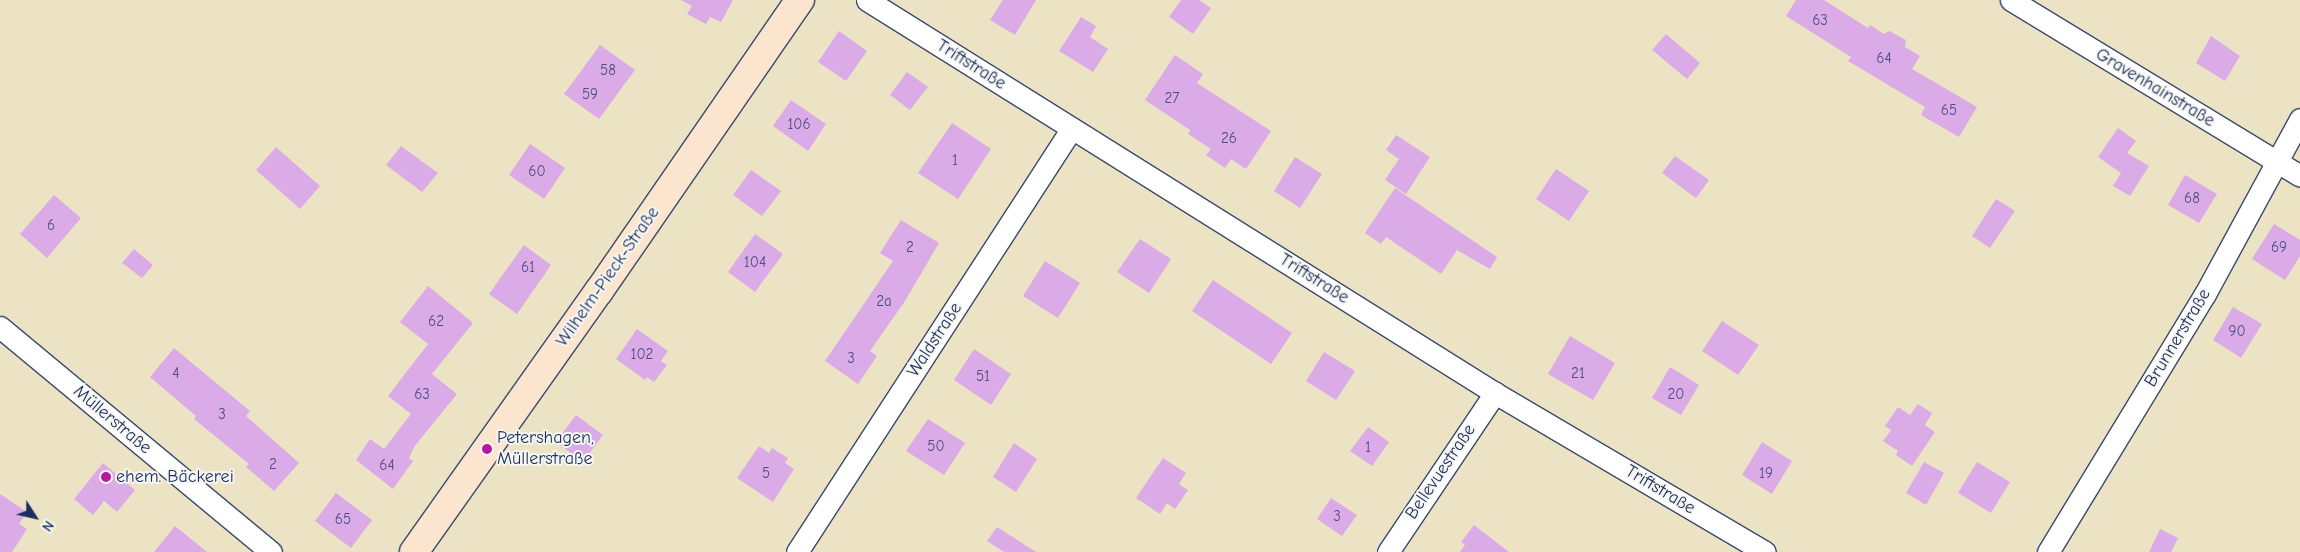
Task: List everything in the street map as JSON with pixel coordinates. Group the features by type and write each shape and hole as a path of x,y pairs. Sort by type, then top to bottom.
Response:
{"street":[{"name":"Wilhelm-Pieck-Straße","path":"414,552 599,291 800,0"},
{"name":"Triftstraße","path":"867,0 1495,392 1765,552"},
{"name":"Gravenhainstraße","path":"2011,0 2300,176"},
{"name":"Brunnerstraße","path":"2048,552 2206,294 2300,119"},
{"name":"Waldstraße","path":"797,552 1072,128"},
{"name":"Müllerstraße","path":"0,327 270,552"},
{"name":"Bellevuestraße","path":"1388,552 1495,392"}],"building":[{"path":"681,0 733,0 721,22 710,17 706,24 687,14 692,6"},
{"path":"1003,0 1036,0 1015,35 990,20"},
{"path":"1181,0 1199,0 1211,8 1193,34 1169,17"},
{"path":"1796,0 1824,0 1868,28 1870,25 1884,34 1889,31 1906,40 1905,47 1920,56 1912,69 1977,107 1959,137 1921,115 1925,107 1848,61 1851,57 1786,16"},
{"path":"1081,17 1096,26 1090,37 1108,49 1093,72 1059,51"},
{"path":"839,31 867,51 846,81 818,62"},
{"path":"1666,34 1700,63 1687,79 1652,50"},
{"path":"2211,36 2240,56 2225,81 2196,63"},
{"path":"600,45 635,70 599,119 564,94"},
{"path":"1175,55 1203,74 1197,83 1271,131 1246,169 1231,159 1225,168 1206,155 1211,149 1188,134 1190,130 1145,100"},
{"path":"907,72 928,87 910,110 890,95"},
{"path":"791,100 826,124 808,151 773,126"},
{"path":"952,123 991,149 958,199 918,173"},
{"path":"2118,128 2136,141 2127,153 2149,166 2130,196 2113,186 2121,173 2098,157"},
{"path":"1396,135 1430,157 1406,194 1385,180 1399,159 1386,150"},
{"path":"530,144 565,168 544,199 509,175"},
{"path":"401,146 438,173 422,192 386,165"},
{"path":"276,147 320,186 300,209 256,170"},
{"path":"1675,156 1709,180 1696,198 1662,173"},
{"path":"1295,157 1322,174 1300,208 1274,191"},
{"path":"1556,169 1589,191 1569,221 1536,199"},
{"path":"751,170 781,191 762,216 733,195"},
{"path":"2185,175 2217,194 2199,223 2168,205"},
{"path":"1395,188 1497,257 1490,269 1457,250 1441,274 1386,237 1381,244 1365,233"},
{"path":"54,195 81,218 47,258 20,234"},
{"path":"1996,199 2015,211 1990,248 1972,236"},
{"path":"901,220 939,243 905,301 870,351 877,356 858,384 825,361 893,261 880,253"},
{"path":"2274,224 2300,240 2300,256 2285,280 2252,259"},
{"path":"755,234 783,254 755,292 728,272"},
{"path":"1140,239 1171,259 1149,293 1117,272"},
{"path":"524,245 551,265 517,314 489,294"},
{"path":"134,249 153,265 142,278 122,263"},
{"path":"1045,261 1080,283 1058,318 1023,296"},
{"path":"1213,280 1292,333 1271,364 1192,311"},
{"path":"428,286 473,323 432,374 457,394 414,447 409,458 413,461 393,489 356,460 370,439 384,449 411,414 388,396 428,344 400,322"},
{"path":"2233,307 2262,324 2241,358 2213,340"},
{"path":"1722,321 1759,345 1738,375 1702,351"},
{"path":"637,329 668,351 661,361 667,365 654,382 647,377 645,380 616,359"},
{"path":"1570,336 1615,363 1593,400 1548,374"},
{"path":"174,348 250,411 246,416 299,463 274,491 246,467 249,464 194,419 196,416 150,377"},
{"path":"974,349 1011,374 991,405 954,380"},
{"path":"1324,352 1355,371 1336,400 1306,381"},
{"path":"1670,367 1699,385 1681,415 1652,398"},
{"path":"1918,404 1932,413 1925,425 1935,432 1912,466 1896,455 1898,451 1883,441 1891,430 1885,426 1898,407 1910,415"},
{"path":"576,415 603,435 583,462 556,442"},
{"path":"928,419 965,443 944,475 906,451"},
{"path":"1368,427 1389,442 1372,466 1350,451"},
{"path":"1762,442 1792,461 1772,494 1742,475"},
{"path":"1014,443 1037,459 1016,492 993,477"},
{"path":"759,446 769,453 772,448 788,458 785,463 794,469 773,502 737,478"},
{"path":"1163,458 1186,473 1179,484 1188,490 1175,509 1167,503 1160,514 1136,498"},
{"path":"1924,462 1944,473 1926,505 1906,493"},
{"path":"1977,462 2010,482 1991,513 1958,493"},
{"name":"ehem. Bäckerei","path":"103,463 135,490 117,512 104,501 93,515 74,499"},
{"path":"336,493 372,520 351,548 315,521"},
{"path":"0,494 27,512 19,524 27,529 12,552 0,552"},
{"path":"1331,498 1357,515 1342,536 1317,519"},
{"path":"1474,525 1509,552 1460,552 1465,545 1461,542"},
{"path":"175,526 207,552 154,552"},
{"path":"997,527 1036,552 1004,552 987,541"},
{"path":"2160,529 2178,538 2171,552 2149,552"}],"place":[{"name":"Petershagen, Müllerstraße","path":"487,449"},
{"name":"ehem. Bäckerei","path":"106,477"}]}
